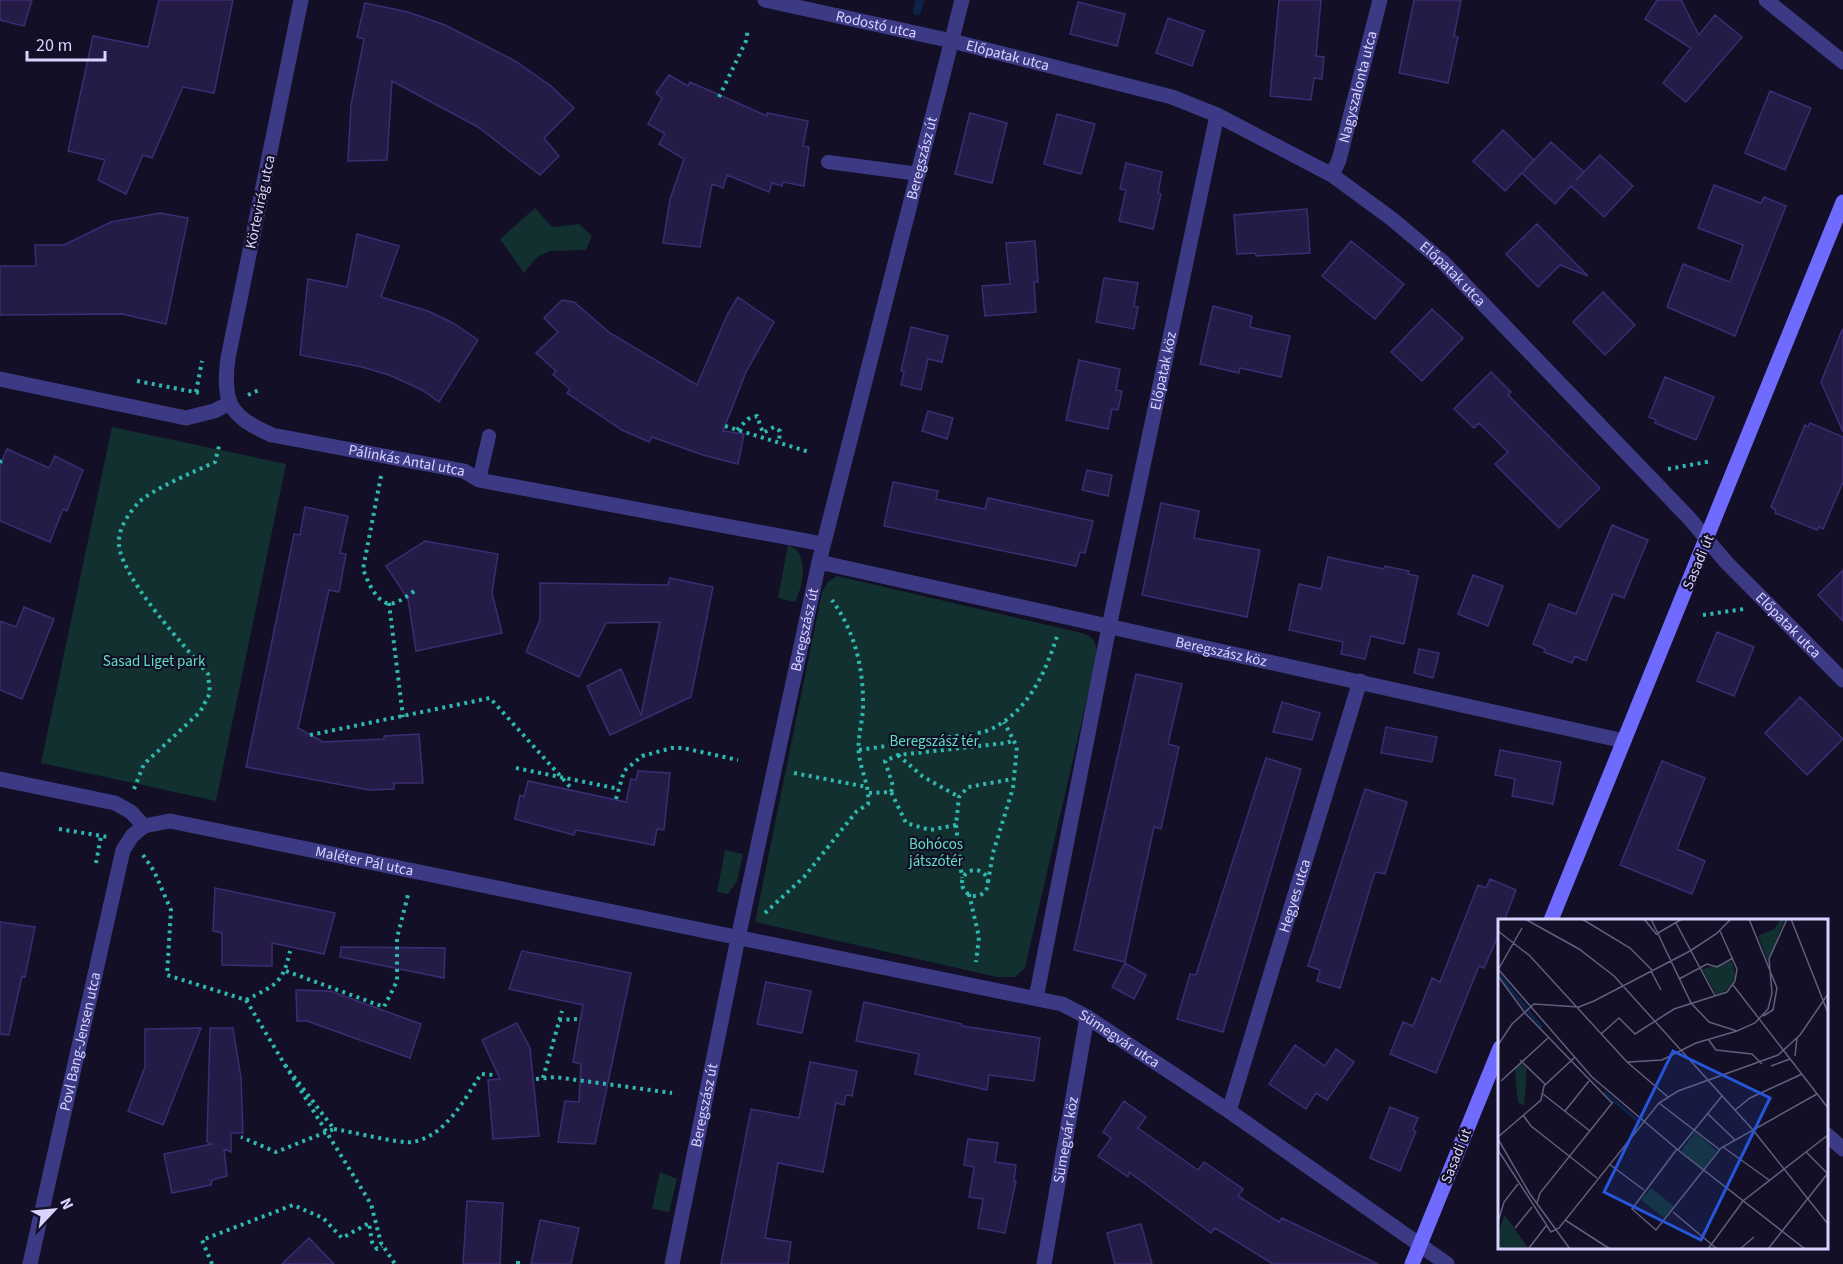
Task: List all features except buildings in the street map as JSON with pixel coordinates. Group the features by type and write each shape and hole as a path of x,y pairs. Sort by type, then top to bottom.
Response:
{"street":[{"name":"Körtevirág utca","path":"229,400 225,382 228,358 301,0"},
{"name":"Rodostó utca","path":"765,0 952,40"},
{"name":"Beregszász út","path":"672,1264 738,938 819,562 920,174 962,0"},
{"name":"Nagyszalonta utca","path":"1332,175 1340,160 1380,0"},
{"path":"1766,0 1843,62"},
{"name":"Előpatak utca","path":"952,40 1172,97 1217,115 1332,175 1392,219 1443,262 1708,539 1726,562 1843,680"},
{"name":"Előpatak köz","path":"1109,627 1217,115"},
{"name":"Sasadi út","path":"1552,919 1843,202"},
{"path":"0,379 186,418 214,411 229,400"},
{"name":"Pálinkás Antal utca","path":"229,400 237,413 256,428 272,435 464,471 479,480 824,544"},
{"name":"Beregszász köz","path":"819,562 1624,741"},
{"path":"1036,998 1109,627"},
{"name":"Hegyes utca","path":"1229,1111 1360,681"},
{"path":"0,779 115,803 131,812 144,826"},
{"name":"Maléter Pál utca","path":"144,826 170,821 738,938"},
{"name":"Povl Bang-Jensen utca","path":"30,1264 123,850 144,826"},
{"name":"Sümegvár utca","path":"738,938 1062,1004 1087,1017 1229,1111 1447,1264"},
{"name":"Sümegvár köz","path":"1044,1264 1087,1017"},
{"name":"Sasadi út","path":"1412,1264 1498,1053"},
{"path":"1828,1135 1843,1149"}],"lane":[{"path":"828,162 920,174"},
{"path":"479,480 489,436"}],"path":[{"path":"719,97 746,41 748,29"},
{"path":"196,392 202,362"},
{"path":"137,381 229,400"},
{"path":"737,430 748,419 757,416 763,433 774,427 780,431 778,442"},
{"path":"725,426 809,452"},
{"path":"134,789 144,764 200,712 210,693 208,675 131,579 121,557 119,539 124,522 139,502 215,462 220,442"},
{"path":"1668,469 1712,461"},
{"path":"381,476 363,569 378,597 389,603 393,604 416,590"},
{"path":"765,913 804,877 856,812 868,804 869,794 859,750 863,708 858,656 847,623 832,599"},
{"path":"389,603 403,717"},
{"path":"1703,615 1770,606"},
{"path":"859,750 984,732 1004,722 1033,692 1044,672 1057,636"},
{"path":"310,735 490,698 572,789"},
{"path":"969,894 974,896 984,892 988,882 993,853 1013,779 1017,747 1004,722"},
{"path":"956,825 930,830 906,823 891,792 893,786 885,761 898,755 1006,743 1014,740"},
{"path":"616,799 624,771 635,759 672,748 738,760"},
{"path":"898,755 922,776 959,797"},
{"path":"516,768 619,789"},
{"path":"794,773 867,787"},
{"path":"976,962 980,942 969,894 962,880 956,825 959,797 968,787 1013,779"},
{"path":"869,794 891,792"},
{"path":"58,829 129,841"},
{"path":"96,863 101,836"},
{"path":"962,880 970,870 977,870 983,872 988,882"},
{"path":"154,871 171,910 168,975 246,1000 371,1204 382,1246 395,1264"},
{"path":"286,971 384,1007 397,981 397,938 408,895"},
{"path":"246,1000 280,983 286,971 290,951"},
{"path":"543,1078 562,1011"},
{"path":"559,1020 577,1019"},
{"path":"285,1065 334,1129"},
{"path":"241,1137 276,1152 334,1129 412,1142 440,1129 459,1108 481,1074 494,1075"},
{"path":"536,1079 555,1077 672,1093"},
{"path":"212,1264 202,1240 293,1205 323,1218 342,1238 369,1223 372,1242 377,1249 382,1246"}],"green space":[{"path":"535,208 552,227 579,224 592,236 586,250 550,251 537,257 524,273 500,239"},
{"name":"Sasad Liget park","path":"112,427 286,464 216,801 41,763"},
{"path":"788,545 800,555 803,570 795,602 778,598"},
{"name":"Beregszász tér","path":"837,576 1082,633 1089,636 1095,644 1097,655 1025,968 1015,977 997,977 755,922 822,592 828,582"},
{"path":"725,850 743,854 737,881 728,894 717,892"},
{"path":"660,1172 677,1179 669,1212 652,1209"}],"waterway":[{"path":"917,11 920,0"}],"park label":[{"name":"Bohócos játszótér","path":"936,852"}]}
